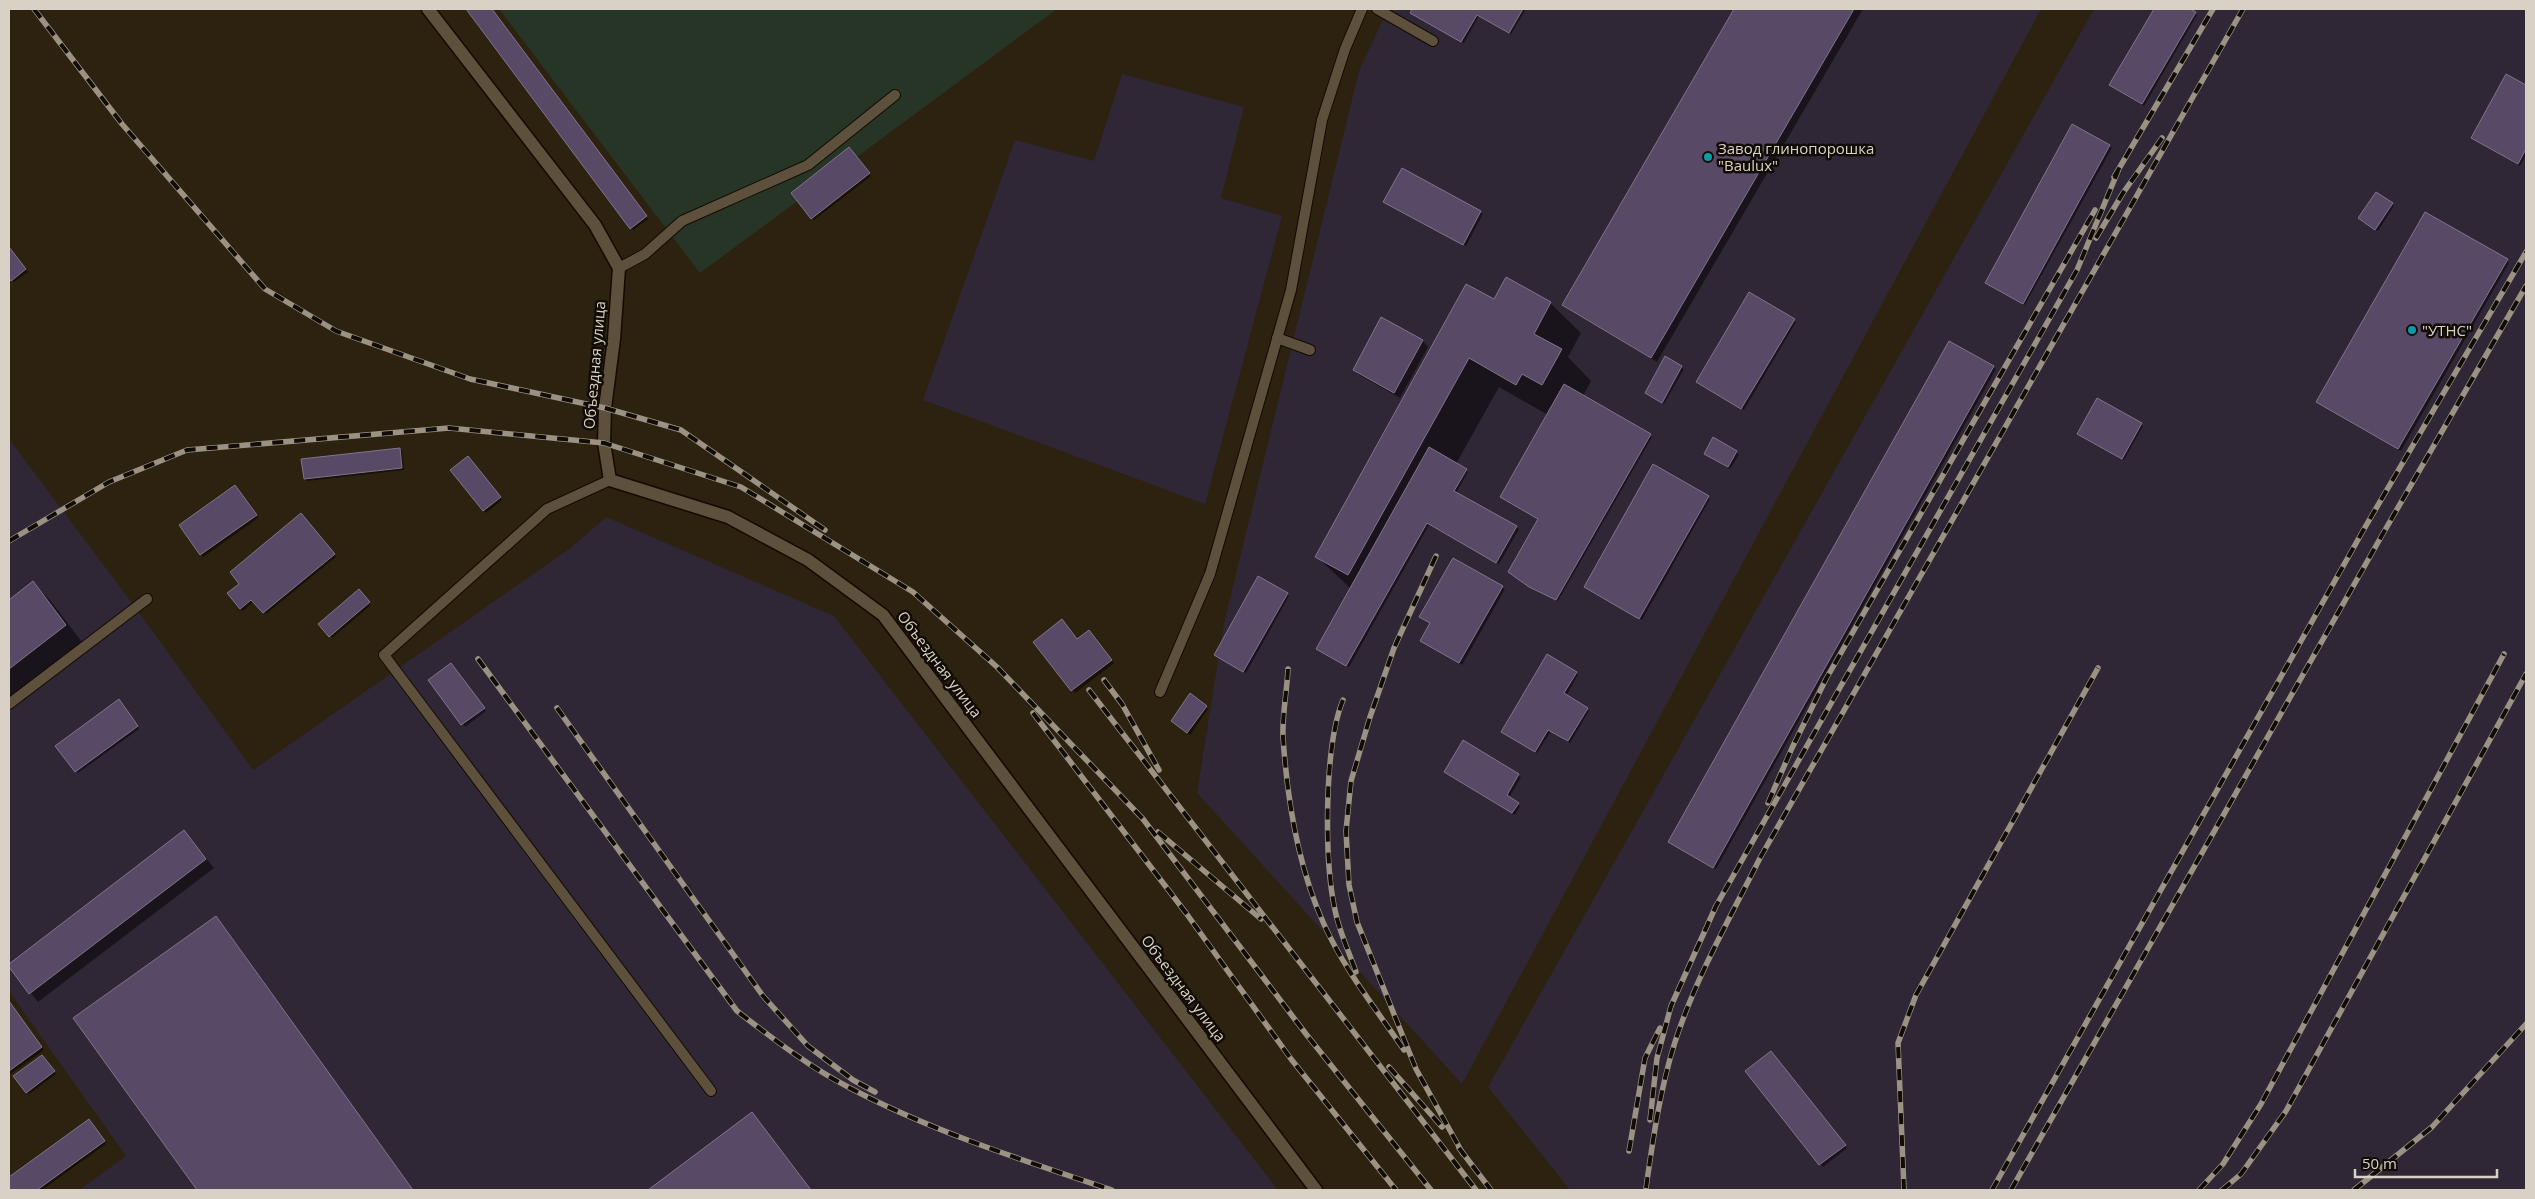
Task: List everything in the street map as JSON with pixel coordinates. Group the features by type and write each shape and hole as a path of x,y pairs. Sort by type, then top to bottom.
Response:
{"street":[{"path":"428,9 594,225 618,268"},
{"name":"Объездная улица","path":"618,268 614,339 605,408 604,442 610,480 728,517 808,560 883,616 1316,1190"}],"lane":[{"path":"1160,692 1210,574 1291,290 1322,120 1345,50 1362,9"},
{"path":"1377,9 1433,41"},
{"path":"618,268 645,254 682,221 808,165 895,96"},
{"path":"1277,338 1310,350"},
{"path":"610,480 547,509 384,655 710,1091"},
{"path":"9,704 147,599"}],"shaded area":[{"path":"1388,9 2041,9 1462,1084 1197,793 1224,623 1359,71"},
{"path":"2094,9 2526,9 2526,1190 1570,1190 1488,1087"},
{"path":"1122,74 1244,107 1221,198 1282,216 1205,504 923,400 1015,140 1094,161"},
{"path":"9,439 135,607 253,770 569,549 606,517 834,616 1278,1190 79,1190 126,1156 9,991"}],"green space":[{"path":"499,9 1057,9 700,273"}],"building":[{"path":"466,9 492,9 647,216 630,229"},
{"path":"1412,9 1523,9 1509,33 1477,15 1461,42 1410,13"},
{"name":"Завод глинопорошка \"Baulux\"","path":"1734,9 1854,9 1651,358 1562,305"},
{"path":"2154,9 2190,9 2196,12 2142,104 2109,85"},
{"path":"2506,74 2526,85 2526,149 2518,164 2471,138"},
{"path":"2072,124 2110,145 2023,304 1985,283"},
{"path":"849,147 870,173 811,219 791,193"},
{"path":"1402,168 1481,211 1463,245 1383,202"},
{"path":"2376,192 2393,203 2375,230 2358,218"},
{"name":"\"УТНС\"","path":"2425,212 2508,259 2398,449 2316,402"},
{"path":"9,247 26,269 11,281 9,278"},
{"path":"1506,277 1551,302 1534,334 1562,349 1542,385 1522,374 1516,385 1469,358 1348,575 1315,557 1466,284 1494,299"},
{"path":"1749,292 1795,319 1741,409 1696,382"},
{"path":"1381,317 1423,340 1394,393 1353,370"},
{"path":"1949,341 1994,366 1713,868 1668,842"},
{"path":"1665,356 1682,366 1662,403 1645,393"},
{"path":"1564,384 1651,434 1556,600 1529,587 1508,572 1538,519 1500,497"},
{"path":"2097,398 2142,423 2122,459 2077,434"},
{"path":"1713,437 1737,451 1728,467 1704,454"},
{"path":"1429,447 1467,469 1454,491 1517,526 1496,563 1427,523 1346,666 1316,649"},
{"path":"400,448 402,468 304,479 301,459"},
{"path":"468,456 501,497 483,511 450,470"},
{"path":"1653,464 1709,496 1639,619 1584,587"},
{"path":"235,485 257,515 200,555 179,525"},
{"path":"301,513 335,554 263,613 251,600 240,609 227,593 239,584 230,572"},
{"path":"1453,558 1503,586 1459,663 1420,641 1430,623 1419,617"},
{"path":"1258,576 1288,593 1243,672 1214,655"},
{"path":"33,581 66,625 9,669 9,600"},
{"path":"359,589 370,602 329,637 318,624"},
{"path":"1062,619 1077,639 1089,630 1112,660 1071,691 1033,642"},
{"path":"1547,654 1577,672 1564,693 1588,708 1568,741 1548,730 1535,752 1501,732"},
{"path":"451,663 485,708 461,725 428,680"},
{"path":"1190,693 1207,706 1187,733 1171,721"},
{"path":"119,699 138,726 75,772 55,746"},
{"path":"1463,740 1519,774 1507,795 1519,803 1512,813 1444,772"},
{"path":"184,830 206,859 29,994 9,967 9,964"},
{"path":"216,916 413,1190 197,1190 73,1018"},
{"path":"9,1001 42,1047 9,1071"},
{"path":"1771,1051 1846,1145 1819,1165 1745,1071"},
{"path":"42,1055 55,1071 26,1093 13,1076"},
{"path":"752,1112 811,1190 648,1190"},
{"path":"89,1119 105,1141 37,1190 9,1190 9,1177"}],"railway":[{"path":"34,9 122,124 265,289 336,331 470,379 605,408 681,430 825,530"},
{"path":"2114,177 2213,9"},
{"path":"1646,1188 1661,1096 1675,1042 1693,994 1725,925 1760,858 2243,9"},
{"path":"2096,238 2123,193 2162,138"},
{"path":"1650,1120 1657,1058 1671,1006 1716,906 2077,270 2118,171"},
{"path":"1768,803 1792,748 1826,679 2095,210"},
{"path":"1992,1190 2364,529 2526,252"},
{"path":"2011,1190 2381,537 2526,286"},
{"path":"9,541 109,482 187,450 449,428 604,443 741,487 913,592 997,667 1143,819 1306,1034 1431,1190"},
{"path":"1436,556 1394,648 1370,717 1351,781 1346,831 1349,885 1357,922 1416,1069 1463,1154"},
{"path":"2199,1190 2223,1164 2261,1104 2504,654"},
{"path":"478,659 737,1011 791,1052 820,1071 881,1104 946,1132 1112,1190"},
{"path":"1904,1190 1898,1043 1916,995 2098,668"},
{"path":"1288,669 1283,729 1287,784 1300,855 1307,878 1323,922 1340,956 1404,1050"},
{"path":"2222,1190 2241,1174 2286,1111 2526,674"},
{"path":"1104,680 1122,704 1159,770"},
{"path":"1089,690 1476,1190"},
{"path":"1343,700 1332,745 1329,773 1329,863 1331,889 1337,918 1356,972"},
{"path":"557,708 763,996 808,1046 853,1080 875,1092"},
{"path":"1033,713 1186,913 1291,1059 1396,1190"},
{"path":"1158,832 1261,919"},
{"path":"2354,1190 2432,1127 2526,1024"},
{"path":"1629,1151 1645,1058 1660,1028"},
{"path":"1389,1067 1442,1127"},
{"path":"1459,1148 1491,1190"}],"place":[{"name":"Завод глинопорошка \"Baulux\"","path":"1708,157"},
{"name":"\"УТНС\"","path":"2412,330"}]}
